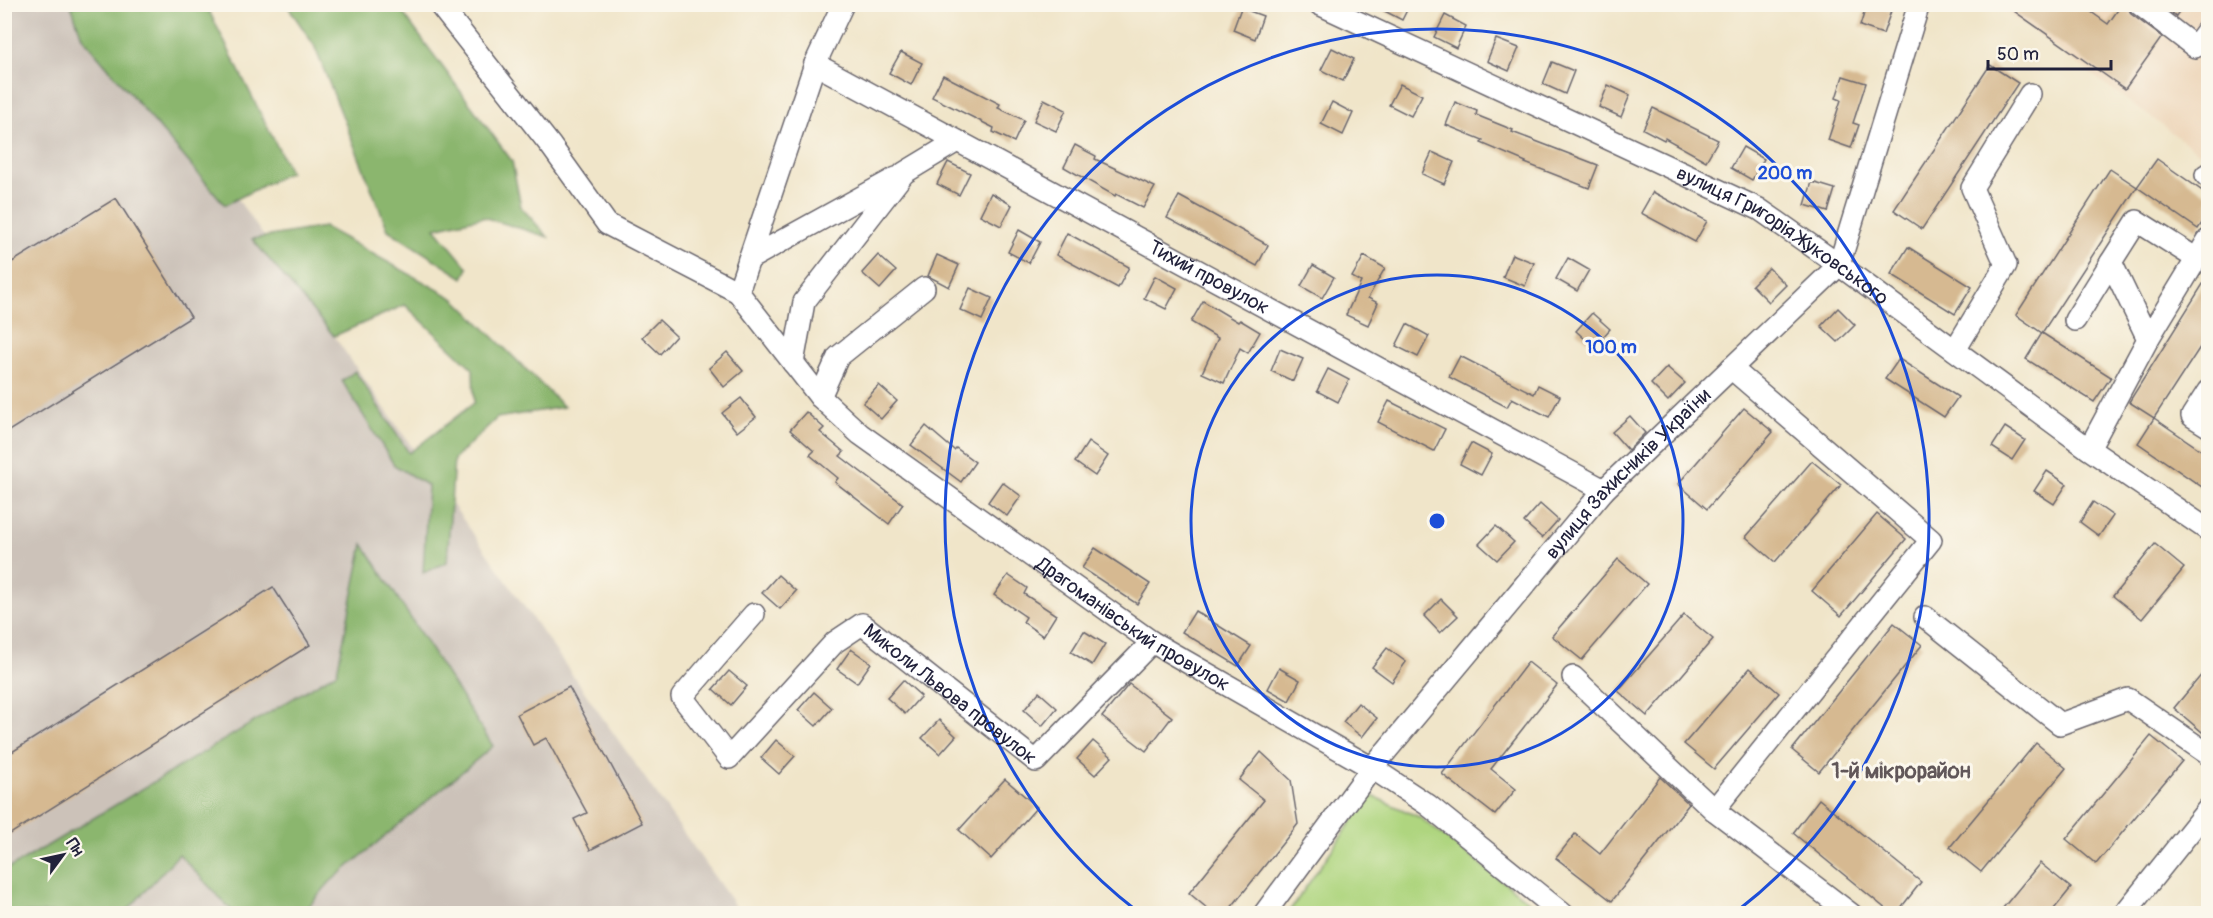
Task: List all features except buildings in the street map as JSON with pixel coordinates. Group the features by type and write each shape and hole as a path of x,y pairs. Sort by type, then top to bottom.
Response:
{"street":[{"path":"439,4 551,146 607,224 738,292 815,64 843,4"},
{"name":"вулиця Григорія Жуковського","path":"1319,4 1759,209 2089,449 2208,530"},
{"name":"вулиця Захисників України","path":"1264,914 1372,768 1604,490 1839,265 1919,4"},
{"path":"2139,4 2195,47 2208,29"},
{"name":"Тихий провулок","path":"815,64 1604,490"},
{"path":"1955,350 2006,265 1972,188 2030,94"},
{"path":"749,259 957,141"},
{"path":"793,363 804,302 904,173"},
{"path":"2075,320 2137,221 2197,260"},
{"path":"2089,449 2148,339 2208,240"},
{"path":"2111,262 2148,339"},
{"path":"820,397 838,357 924,288"},
{"name":"Драгоманівський провулок","path":"738,292 820,397 860,434 1152,642 1372,768 1428,805 1563,914"},
{"path":"1714,810 1932,540 1731,368"},
{"path":"2208,391 2192,416 2208,426"},
{"name":"Миколи Львова провулок","path":"754,614 682,697 729,758 835,642 862,624 1036,761 1152,642"},
{"path":"1925,617 2060,724 2128,699 2208,754"},
{"path":"1573,677 1714,810 1851,914"},
{"path":"2124,914 2208,808"}],"shaded area":[{"path":"5,5 101,5 740,913 5,914"},
{"path":"1997,5 2208,5 2208,159"}],"green space":[{"path":"71,5 206,5 290,172 225,205 82,37"},
{"path":"287,5 397,5 512,161 521,207 548,237 483,217 435,228 468,268 463,278 388,230 314,45"},
{"path":"324,227 455,299 564,407 497,418 454,459 447,562 423,573 428,486 394,465 342,381 355,371 409,453 474,403 473,369 405,305 334,336 252,239"},
{"path":"363,544 493,746 330,882 303,913 234,913 179,854 125,913 5,913 5,870 337,672"},
{"path":"1370,795 1419,817 1544,913 1288,913"}],"district":[{"name":"1-й мікрорайон","path":"1901,770"}]}
